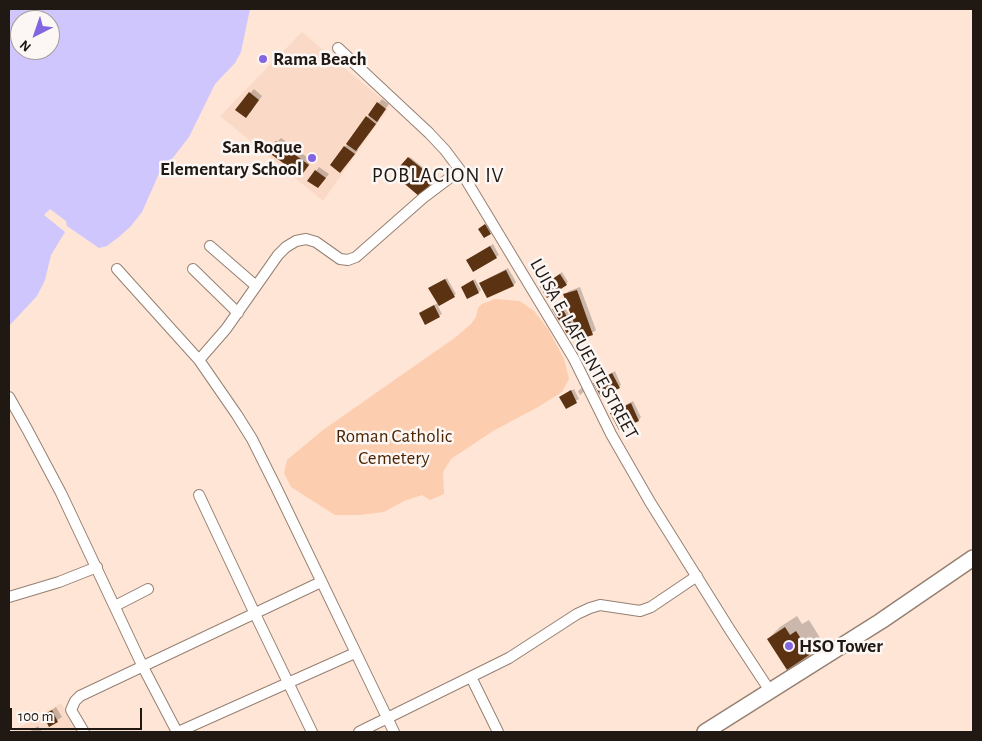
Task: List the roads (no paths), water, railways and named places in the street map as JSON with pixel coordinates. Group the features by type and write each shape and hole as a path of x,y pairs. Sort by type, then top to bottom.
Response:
{"main road":[{"path":"706,732 881,621 973,558"}],"street":[{"name":"LUISA E. LAFUENTE STREET","path":"338,48 429,133 460,170 574,359 616,442 650,502 770,691"},
{"path":"199,360 226,329 278,254 286,247 296,241 306,239 316,242 340,259 348,260 356,256 423,198 460,170"},
{"path":"210,246 256,286"},
{"path":"117,269 199,360 252,439 394,732"},
{"path":"193,269 238,313"},
{"path":"9,397 61,493 144,667 178,732 355,653"},
{"path":"199,495 312,732"},
{"path":"9,597 59,582 96,567"},
{"path":"359,732 509,658 577,614 590,608 600,605 640,610 651,607 697,576"},
{"path":"84,732 71,710 75,701 80,696 321,582"},
{"path":"115,606 148,589"},
{"path":"471,677 498,732"}],"place":[{"name":"Rama Beach","path":"263,59"},
{"name":"San Roque Elementary School","path":"312,158"},
{"name":"HSO Tower","path":"789,646"}],"district":[{"name":"POBLACION IV","path":"438,176"}],"park label":[{"name":"Roman Catholic Cemetery","path":"394,447"}]}
